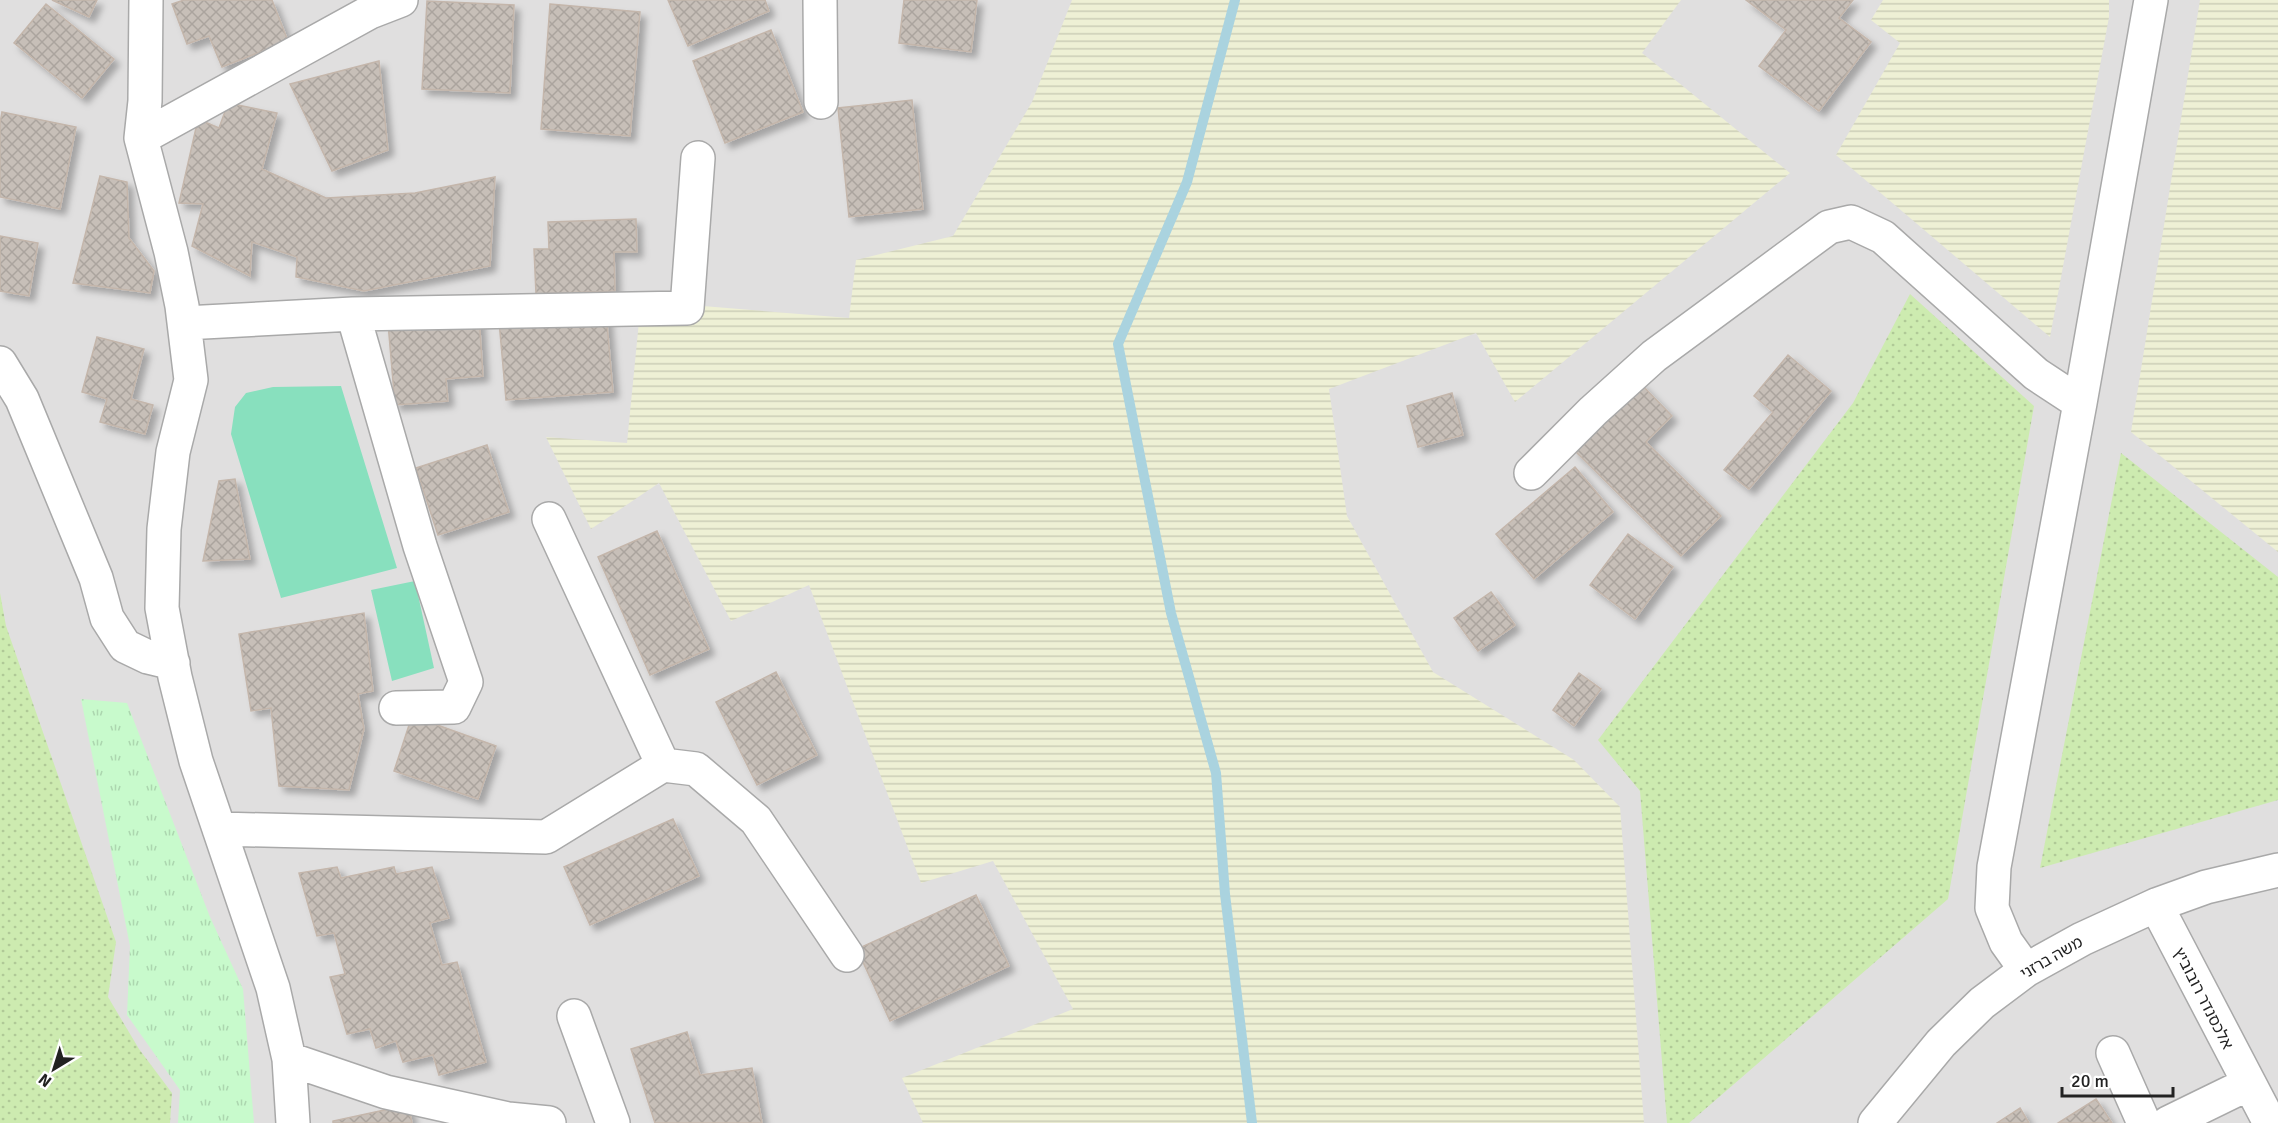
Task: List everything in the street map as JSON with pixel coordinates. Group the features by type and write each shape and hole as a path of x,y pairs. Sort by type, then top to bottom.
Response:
{"street":[{"path":"146,0 145,102 141,138 171,252 185,323 191,380 173,452 164,529 162,609 196,761 273,988 289,1059 293,1123"},
{"path":"141,138 370,12 401,0"},
{"path":"820,0 821,102"},
{"path":"2026,970 2006,942 1992,908 1994,867 2080,404 2151,0"},
{"path":"185,323 353,314 687,308 698,158"},
{"path":"1531,473 1593,411 1654,356 1829,227 1851,222 1883,237 2036,374 2080,404"},
{"path":"353,314 420,546 466,682 454,706 396,708"},
{"path":"0,363 22,399 96,578 107,618 124,646 148,657 173,663"},
{"path":"549,519 663,765"},
{"path":"219,829 546,837 663,765 696,769 756,820 847,955"},
{"name":"משה ברזני","path":"1875,1123 1941,1043 1982,1003 2026,970 2082,939 2156,905 2205,887 2278,870"},
{"name":"אלכסנדר רובוביץ","path":"2156,905 2270,1123"},
{"path":"574,1016 613,1123"},
{"path":"2113,1053 2144,1123"},
{"path":"289,1059 386,1092 508,1119 549,1123"},
{"path":"2168,1123 2248,1084"}],"shaded area":[{"path":"0,0 2278,0 2278,1123 0,1123"}],"green space":[{"path":"1072,0 1681,0 1642,53 1790,173 1515,402 1476,333 1329,389 1347,516 1433,672 1574,760 1620,807 1644,1123 923,1123 902,1078 1073,1009 993,861 921,883 809,585 731,621 659,483 591,529 546,437 627,443 641,301 849,318 856,260 953,236 1032,102"},
{"path":"1883,0 2109,0 2109,17 2050,337 1836,155 1900,43 1871,20"},
{"path":"2200,0 2278,0 2278,552 2131,432"},
{"path":"1910,294 2034,406 1948,899 1689,1123 1667,1123 1640,791 1598,740 1853,403"},
{"path":"341,386 397,568 281,598 231,434 235,407 246,393 273,387"},
{"path":"2121,453 2278,577 2278,800 2040,868"},
{"path":"415,581 434,668 392,681 371,590"},
{"path":"0,593 6,626 116,942 108,997 139,1049 172,1093 170,1123 0,1123"},
{"path":"81,699 127,703 210,917 243,989 254,1123 178,1123 180,1090 127,1015 130,946"}],"building":[{"path":"52,0 97,0 89,17"},
{"path":"184,0 272,0 288,41 222,67 209,36 187,44 172,4"},
{"path":"668,0 765,0 769,11 688,46"},
{"path":"904,0 977,0 971,52 899,43"},
{"path":"1746,0 1853,0 1839,18 1871,42 1819,111 1759,66 1786,30"},
{"path":"427,1 514,5 510,93 422,89"},
{"path":"46,4 114,59 82,98 14,43"},
{"path":"550,4 640,12 630,136 541,129"},
{"path":"771,30 803,112 725,143 693,61"},
{"path":"379,61 388,150 332,171 290,84"},
{"path":"912,100 923,209 849,217 838,108"},
{"path":"228,103 277,113 262,169 326,198 415,193 495,177 490,266 364,291 296,277 297,257 252,242 250,276 192,246 203,204 179,203 198,119 219,128"},
{"path":"2,112 76,127 60,209 0,197"},
{"path":"100,176 127,182 129,238 154,271 150,293 73,283"},
{"path":"636,219 637,252 614,252 615,291 536,294 534,249 549,249 548,222"},
{"path":"0,236 38,243 29,296 0,291"},
{"path":"606,312 613,392 506,400 499,321"},
{"path":"479,316 483,376 446,379 448,401 395,405 388,323"},
{"path":"97,337 144,349 131,399 153,405 145,434 100,422 107,399 82,392"},
{"path":"1788,355 1831,391 1749,489 1724,470 1773,412 1754,396"},
{"path":"1639,382 1672,416 1646,442 1721,516 1681,556 1573,449"},
{"path":"1452,393 1463,435 1418,447 1407,406"},
{"path":"487,445 509,512 438,535 416,468"},
{"path":"1575,467 1613,512 1534,579 1496,534"},
{"path":"235,479 250,559 203,561 219,481"},
{"path":"657,531 709,649 650,675 598,557"},
{"path":"1628,534 1673,567 1635,619 1590,585"},
{"path":"1491,592 1515,625 1478,651 1454,618"},
{"path":"364,613 373,691 358,694 364,729 349,790 279,786 271,708 251,711 239,634"},
{"path":"776,672 817,755 757,785 716,702"},
{"path":"1579,673 1601,689 1574,726 1553,710"},
{"path":"412,716 496,746 478,799 394,771"},
{"path":"673,819 699,876 590,925 564,867"},
{"path":"337,867 341,878 394,867 396,874 432,867 449,918 430,923 442,965 457,962 486,1062 439,1075 433,1055 403,1062 396,1041 376,1048 370,1029 347,1034 330,977 345,974 334,933 317,936 299,873"},
{"path":"976,895 1009,966 890,1021 857,949"},
{"path":"687,1032 700,1075 752,1068 762,1123 655,1123 631,1049"},
{"path":"2096,1099 2112,1123 2058,1123"},
{"path":"408,1105 412,1123 333,1123 333,1121"},
{"path":"2020,1108 2029,1123 1997,1123 2000,1121"}],"waterway":[{"path":"1235,0 1187,182 1118,344 1171,613 1216,773 1225,894 1252,1123"}]}
